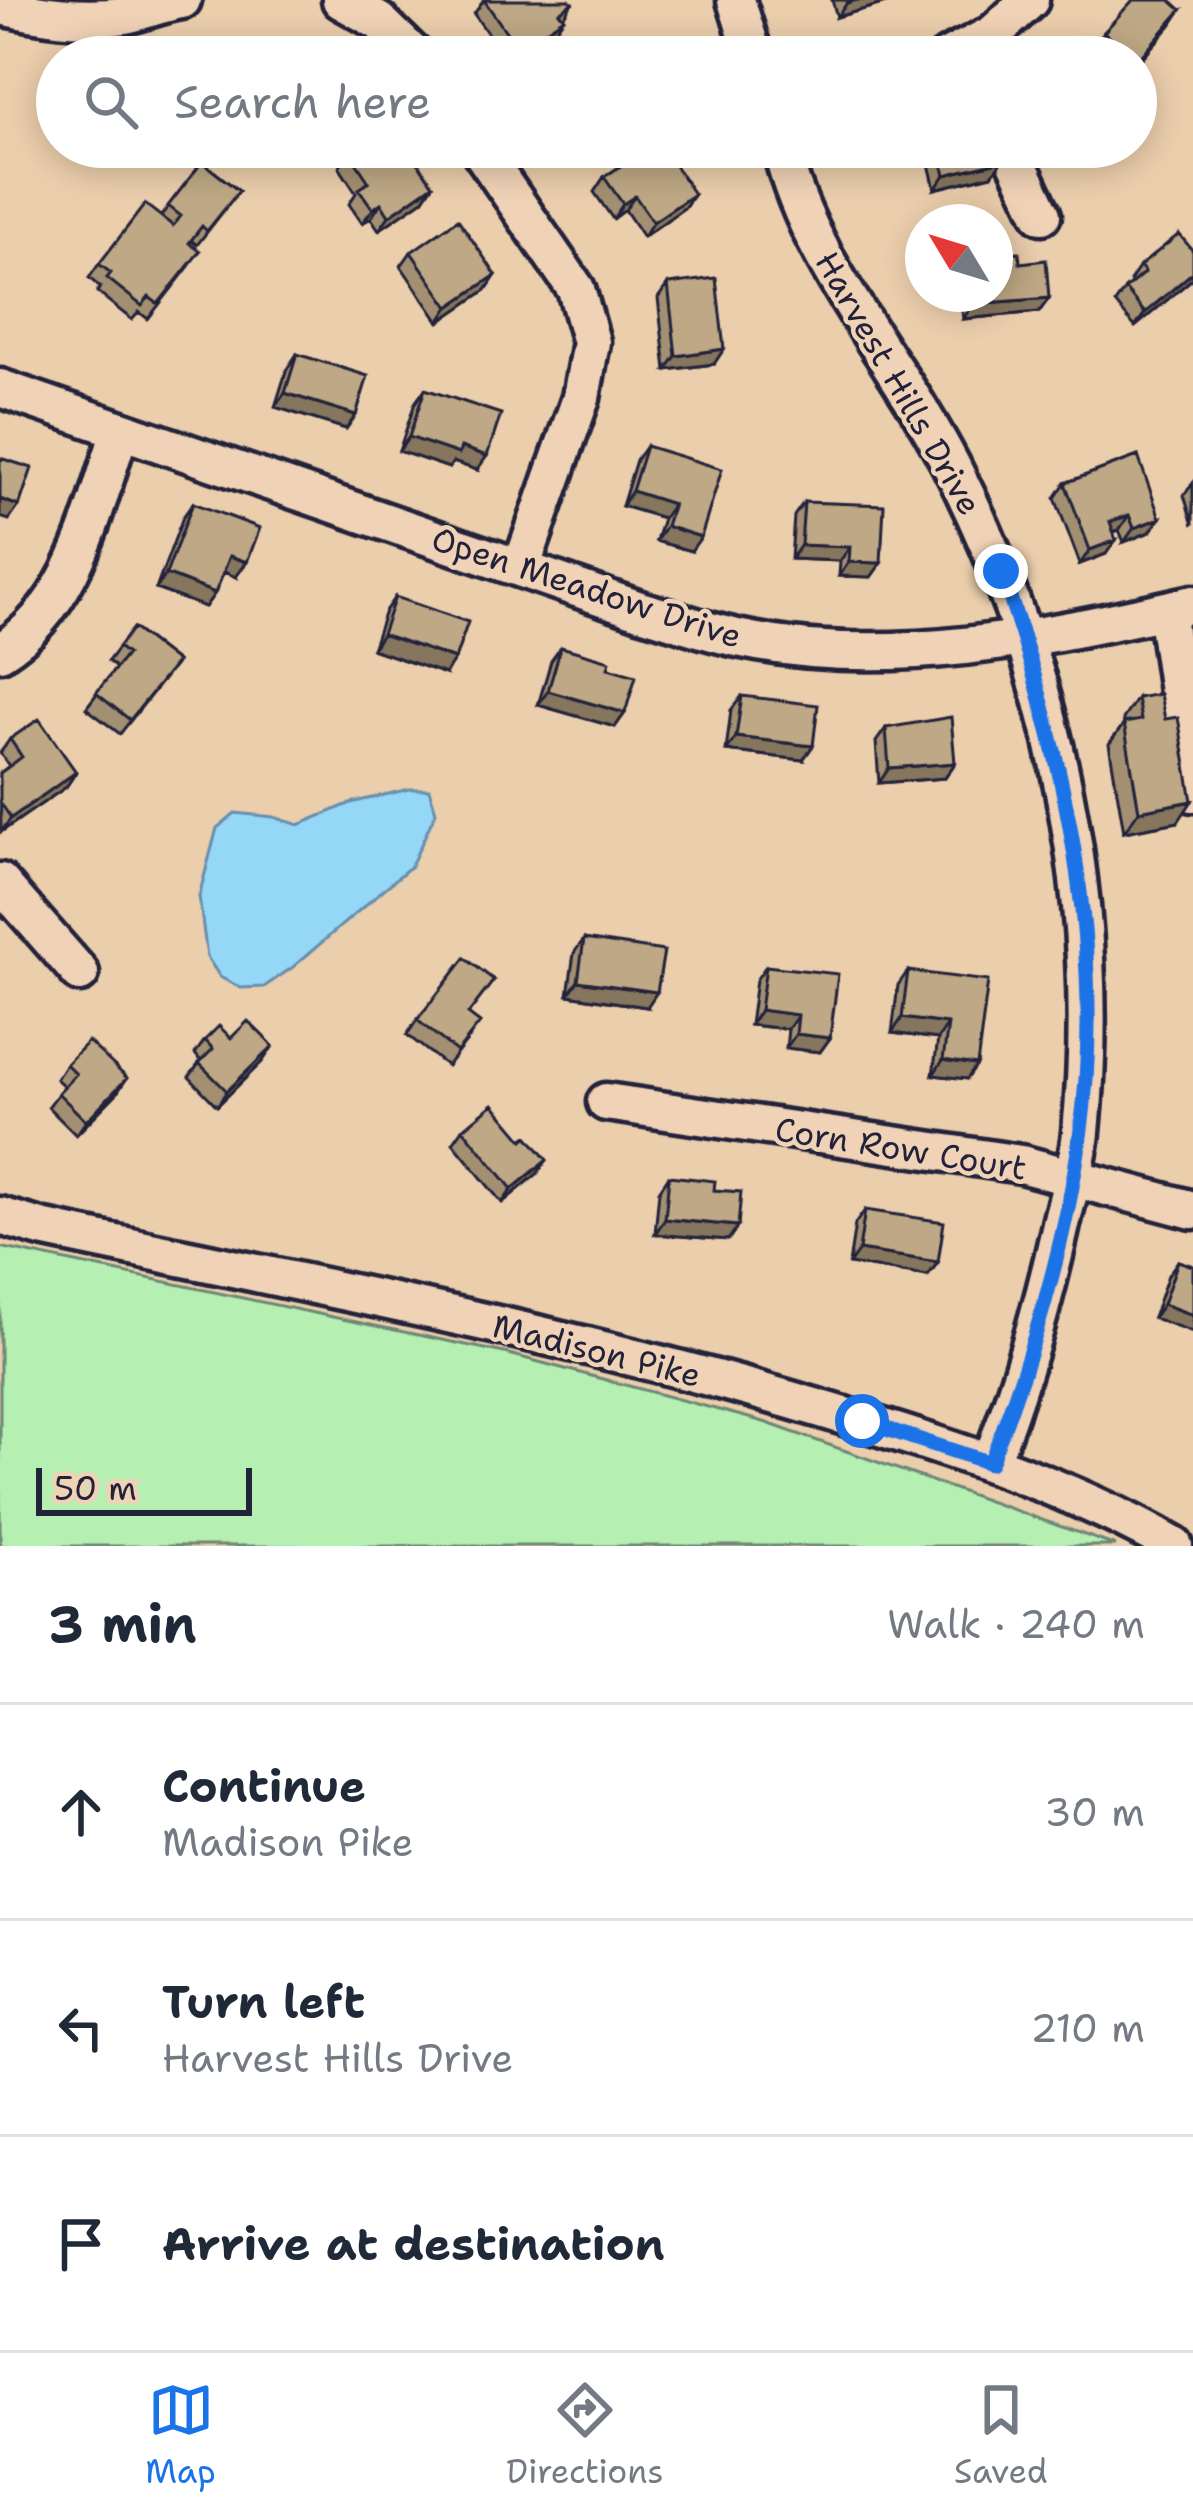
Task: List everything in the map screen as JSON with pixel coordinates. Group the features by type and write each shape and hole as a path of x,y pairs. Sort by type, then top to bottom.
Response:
{"street":[{"path":"0,6 47,16 88,17 125,15 182,0"},
{"path":"341,0 394,36"},
{"path":"736,0 747,36"},
{"path":"991,36 1030,0"},
{"path":"492,168 576,289 591,342 581,398 521,568"},
{"name":"Harvest Hills Drive","path":"789,168 811,230 910,389 1001,571 1025,640 1066,798 1082,930 1086,1072 1080,1138 1020,1389 990,1463"},
{"path":"1020,168 1042,215"},
{"name":"Open Meadow Drive","path":"0,388 737,639 818,650 1025,640 1180,608"},
{"path":"0,652 20,639 50,606 71,573 120,432"},
{"path":"1180,608 1193,793"},
{"path":"0,882 80,973"},
{"name":"Corn Row Court","path":"606,1102 1021,1164 1193,1210"},
{"name":"Madison Pike","path":"0,1216 654,1361 990,1463 1084,1499 1174,1546"}],"green space":[{"path":"0,1247 509,1354 764,1422 1116,1546 0,1546"}],"water":[{"path":"429,789 436,812 411,866 264,987 241,988 220,977 207,957 199,896 217,828 235,813 299,825 351,803"}],"building":[{"path":"484,0 572,3 559,12 564,18 537,36 509,36"},
{"path":"1133,0 1170,0 1181,10 1157,38 1104,32"},
{"path":"197,168 210,168 239,191 207,231 202,226 189,243 200,251 158,304 149,297 142,306 107,278 111,273 99,264 145,204 173,226 181,216 168,206"},
{"path":"360,168 421,168 433,185 389,216 381,203 373,209 359,189 369,182"},
{"path":"618,168 677,168 694,194 653,222 635,196 623,204 604,177"},
{"path":"943,168 974,168 945,175"},
{"path":"458,219 496,275 449,307 411,252"},
{"path":"1179,234 1193,251 1193,272 1145,313 1125,289 1145,272 1140,266"},
{"path":"1019,252 1020,263 1046,260 1049,298 1013,301 1013,253"},
{"path":"716,278 724,349 676,356 668,284"},
{"path":"297,354 368,376 356,415 285,393"},
{"path":"425,389 501,414 487,456 461,447 459,454 409,437"},
{"path":"646,446 722,469 701,537 666,526 673,504 632,491"},
{"path":"1138,456 1160,518 1134,528 1129,515 1110,522 1116,540 1090,550 1065,483"},
{"path":"0,458 32,468 19,506 0,499"},
{"path":"804,502 884,505 881,563 849,562 850,547 801,545"},
{"path":"193,503 260,528 247,562 230,556 215,593 166,574"},
{"path":"395,597 468,622 455,659 382,634"},
{"path":"133,628 177,662 130,720 96,693 127,654 118,647"},
{"path":"561,647 610,661 608,668 636,676 625,713 548,691"},
{"path":"1160,694 1165,719 1178,717 1192,801 1139,811 1124,723 1141,720 1137,698"},
{"path":"742,696 818,705 813,746 736,737"},
{"path":"951,717 955,763 889,768 886,728"},
{"path":"39,719 76,772 11,818 0,802 0,773 22,757 10,739"},
{"path":"584,939 664,951 657,992 578,981"},
{"path":"465,958 494,980 468,1014 480,1023 457,1052 417,1020"},
{"path":"766,966 838,974 830,1038 796,1034 798,1015 760,1010"},
{"path":"908,971 988,981 977,1065 943,1060 948,1024 902,1018"},
{"path":"248,1021 273,1046 227,1091 199,1063 213,1049 205,1040 219,1026 231,1038"},
{"path":"88,1041 127,1078 86,1121 58,1093 76,1074 66,1064"},
{"path":"493,1104 547,1160 512,1189 463,1129"},
{"path":"669,1176 715,1181 714,1190 741,1192 738,1226 665,1219"},
{"path":"865,1210 944,1222 938,1262 859,1250"},
{"path":"1178,1261 1193,1266 1193,1315 1163,1304"}],"route":[{"path":"862,1421 990,1463 1020,1389 1080,1138 1086,991 1066,798 1048,718 1001,571"}]}
